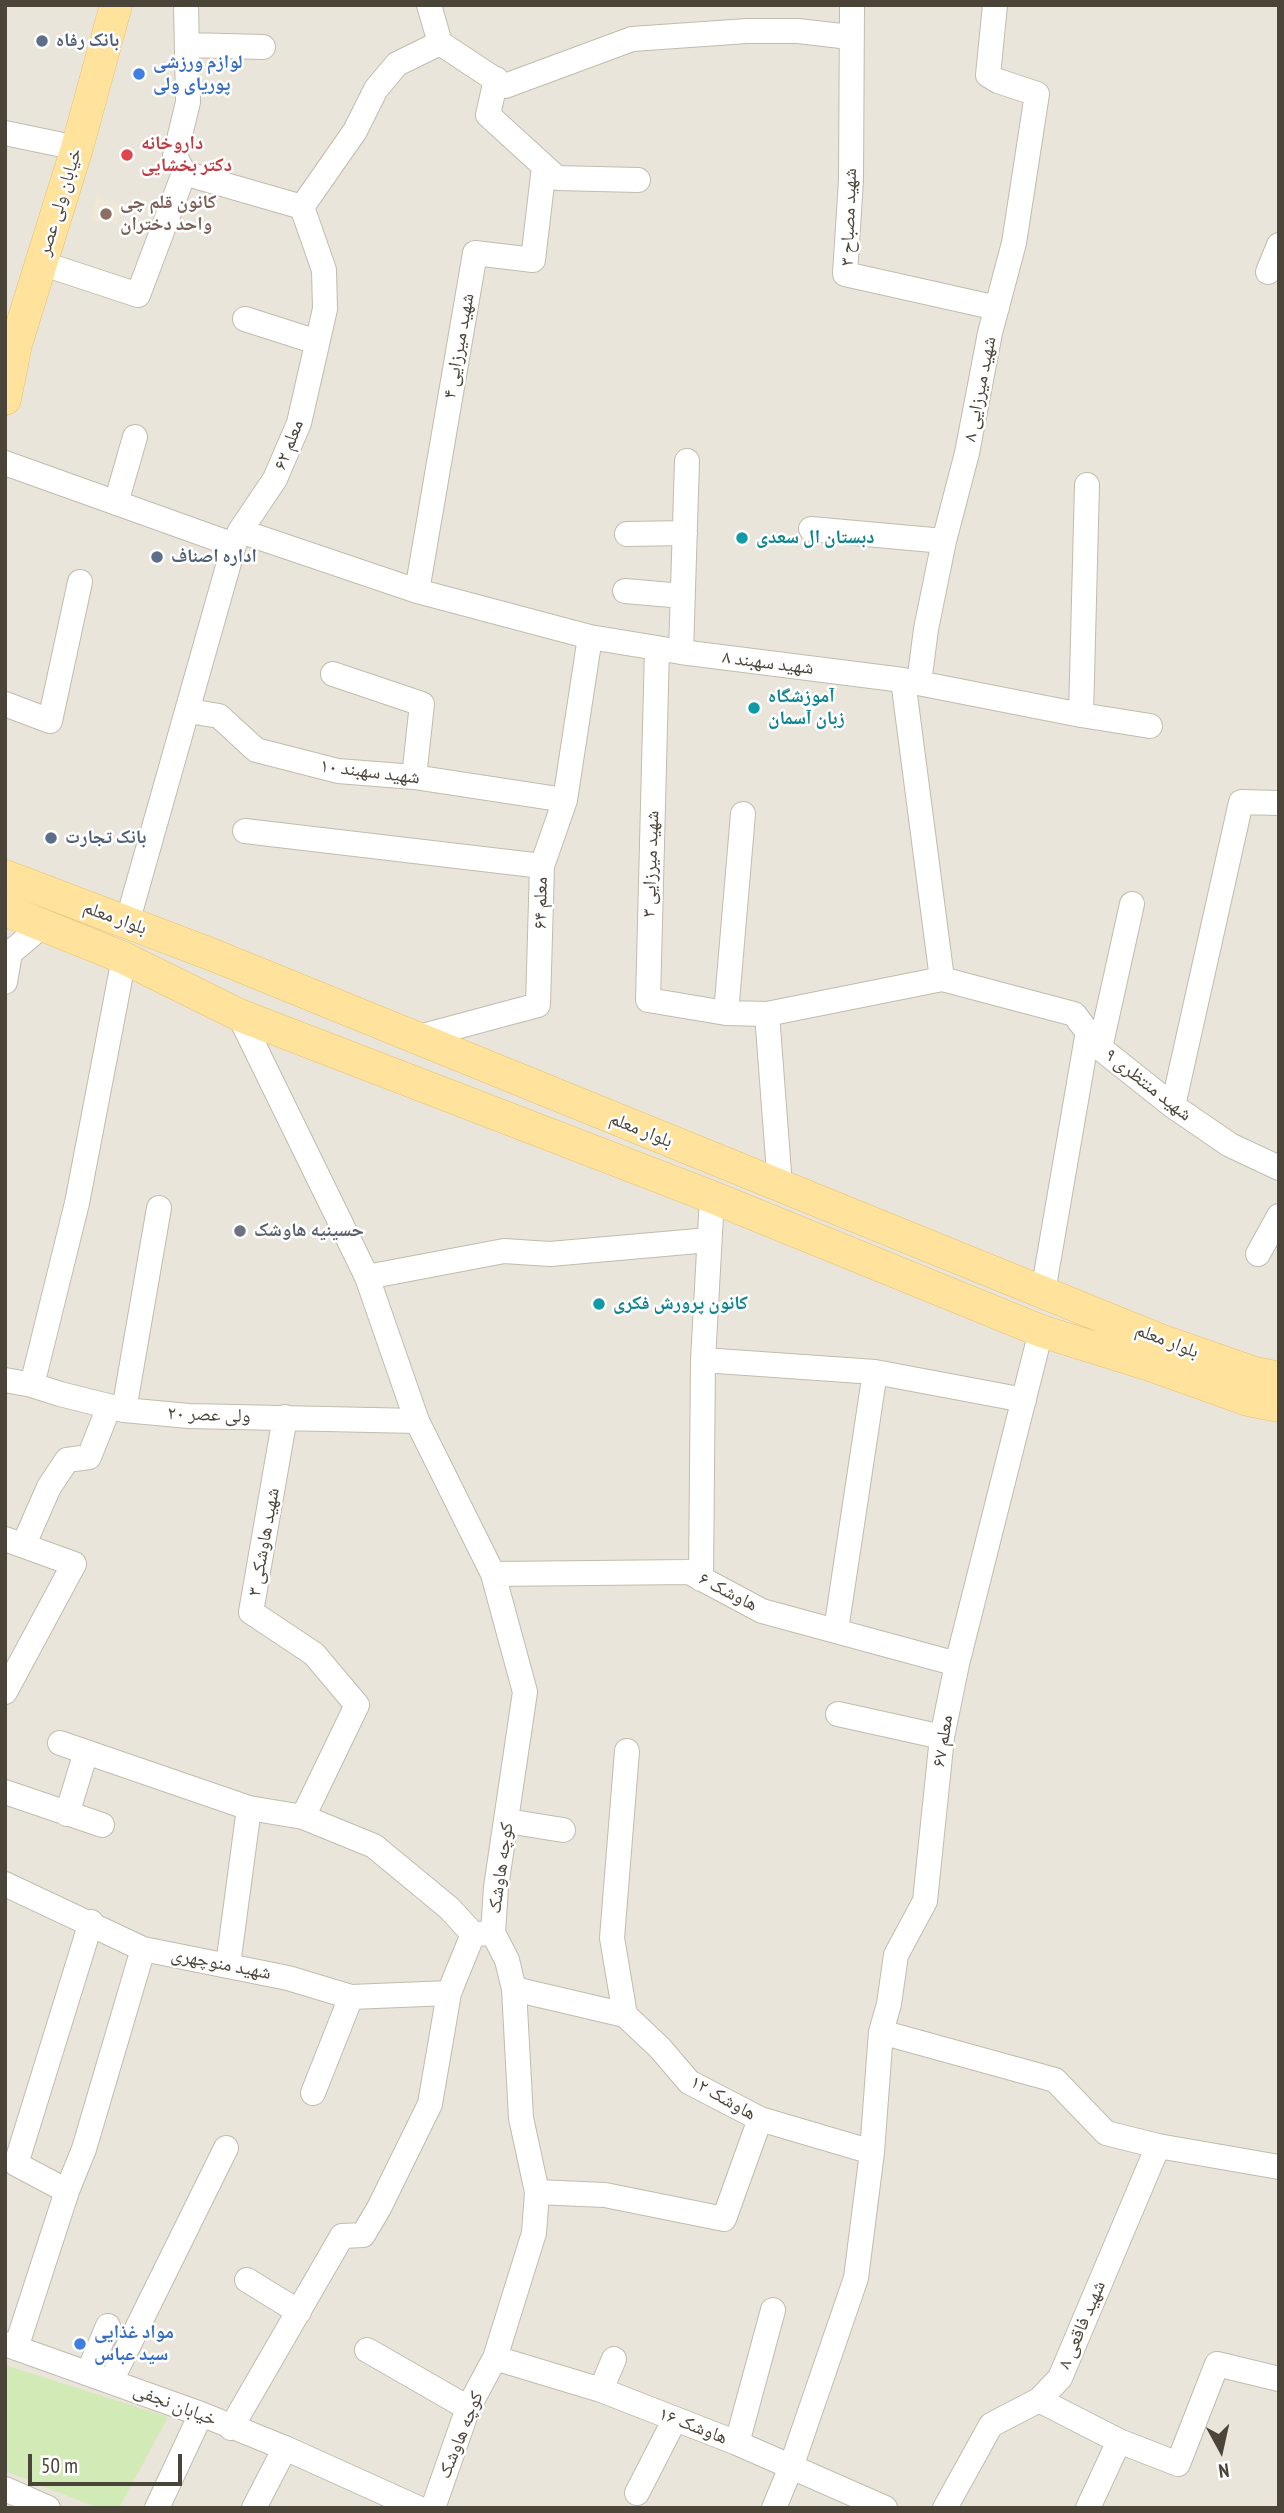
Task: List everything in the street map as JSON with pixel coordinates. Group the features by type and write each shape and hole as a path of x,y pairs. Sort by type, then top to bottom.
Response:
{"main road":[{"name":"خیابان ولی عصر","path":"5,399 10,343 41,263 77,148 116,5"},
{"name":"بلوار معلم","path":"13,874 127,923 213,955 1160,1340 1255,1373 1279,1378"},
{"path":"13,874 15,890 12,897 19,919"},
{"name":"بلوار معلم","path":"19,919 124,958 239,1015 712,1196 1041,1331 1150,1365 1248,1400 1279,1406"}],"street":[{"path":"186,5 188,102 175,156 184,173 302,207 355,131 376,89 397,64 440,43"},
{"path":"429,5 440,43 505,86 632,39 747,31 798,31 850,37"},
{"name":"شهید مصباح ۳","path":"852,5 852,141 845,274 997,308"},
{"name":"شهید میرزایی ۸","path":"942,979 911,681 926,629 943,541 967,453 997,308 1014,243 1037,94 988,75 995,5"},
{"path":"188,45 263,47"},
{"path":"496,79 488,115 557,178 638,180"},
{"path":"5,133 77,148"},
{"name":"شهید میرزایی ۴","path":"417,591 475,253 533,260 544,167"},
{"path":"41,263 138,295 184,173"},
{"name":"معلم ۶۲","path":"127,923 237,538 275,479 299,424 325,309 324,270 302,207"},
{"path":"1268,272 1279,245"},
{"path":"246,319 317,342"},
{"path":"116,503 135,437"},
{"path":"669,650 683,596 687,461"},
{"name":"شهید سهبند ۸","path":"5,463 116,503 417,591 590,637 669,650 911,681 1080,715 1150,726"},
{"path":"1080,715 1087,485"},
{"path":"811,529 943,541"},
{"path":"627,534 685,533"},
{"path":"5,705 50,721 80,582"},
{"path":"625,591 683,596"},
{"name":"معلم ۶۴","path":"415,1038 538,1005 541,866 565,800 590,637"},
{"name":"شهید میرزایی ۳","path":"669,650 648,1000 726,1013"},
{"path":"333,674 422,704 414,777"},
{"name":"شهید سهبند ۱۰","path":"189,711 219,716 256,750 338,771 414,777 565,800"},
{"path":"1172,1106 1241,802 1279,803"},
{"path":"743,814 726,1013 767,1014 942,979"},
{"path":"245,831 541,866"},
{"path":"1043,1292 1094,1039 1132,904"},
{"path":"5,982 19,919"},
{"path":"32,1385 77,1203 124,958"},
{"name":"شهید منتظری ۹","path":"942,979 1074,1014 1094,1039 1172,1106 1230,1145 1279,1168"},
{"path":"767,1014 780,1186"},
{"name":"کوچه هاوشک","path":"239,1015 367,1276 417,1421 493,1574 525,1692 496,1887 483,1934 508,1960 514,1989 521,2118 537,2192 534,2233 495,2358 468,2408 433,2508"},
{"path":"701,1579 703,1360 712,1196"},
{"path":"5,1692 74,1564 15,1541 66,1460 89,1458 116,1409 159,1208"},
{"path":"1258,1254 1279,1216"},
{"path":"367,1276 504,1251 550,1254 709,1240"},
{"name":"معلم ۶۷","path":"774,2508 791,2467 856,2278 872,2152 881,2032 889,2004 896,1955 925,1901 942,1737 957,1664 1041,1331"},
{"path":"703,1360 876,1372 1024,1400"},
{"path":"836,1630 876,1372"},
{"name":"ولی عصر ۲۰","path":"5,1380 116,1409 189,1416 417,1421"},
{"name":"شهید هاوشکی ۳","path":"285,1417 251,1612 314,1654 357,1705 303,1817"},
{"name":"هاوشک ۶","path":"493,1574 689,1572 762,1611 957,1664"},
{"path":"838,1714 942,1737"},
{"path":"60,1743 249,1808 303,1817 374,1846 483,1934 449,1993 430,2104 379,2208 362,2235 342,2236 231,2428"},
{"path":"514,1989 625,2015 612,1938 626,1751"},
{"path":"67,1814 86,1752"},
{"path":"5,1792 102,1825"},
{"path":"228,1965 249,1808"},
{"path":"507,1821 563,1830"},
{"name":"شهید منوچهری","path":"5,1884 91,1922 109,1935 142,1949 288,1978 351,1997 449,1993"},
{"path":"67,2191 16,2164 91,1922"},
{"path":"11,2346 84,2149 142,1949"},
{"path":"313,2093 351,1997"},
{"name":"هاوشک ۱۲","path":"625,2015 660,2048 689,2082 760,2119 872,2152"},
{"path":"881,2032 1055,2080 1106,2133 1158,2146 1279,2167"},
{"path":"537,2192 605,2195 724,2219 760,2119"},
{"name":"شهید فاقعی ۸","path":"945,2508 991,2425 1039,2400 1060,2378 1158,2146"},
{"path":"99,2377 226,2148"},
{"path":"247,2280 299,2312"},
{"path":"737,2443 773,2310"},
{"path":"99,2377 108,2326"},
{"name":"خیابان نجفی","path":"11,2346 201,2414 285,2448 418,2508"},
{"path":"367,2350 468,2408"},
{"name":"هاوشک ۱۶","path":"495,2358 601,2390 737,2443 885,2508"},
{"path":"601,2390 614,2359"},
{"path":"1039,2400 1119,2441 1178,2463 1217,2364 1279,2379"},
{"path":"158,2508 201,2414"},
{"path":"637,2493 675,2419"},
{"path":"1088,2508 1119,2441"},
{"path":"254,2508 285,2448"},
{"path":"5,2489 48,2508"}],"shaded area":[{"path":"5,5 1279,5 1279,2508 5,2508"},
{"name":"کانون قلم چی واحد دختران","path":"97,195 123,208 116,224 91,219"}],"green space":[{"path":"5,2365 168,2417 119,2508 98,2508 5,2471"}],"place":[{"name":"بانک رفاه","path":"42,41"},
{"name":"لوازم ورزشی پوریای ولی","path":"139,74"},
{"name":"داروخانه دکتر بخشایی","path":"127,155"},
{"name":"کانون قلم چی واحد دختران","path":"106,214"},
{"name":"دبستان ال سعدی","path":"742,538"},
{"name":"اداره اصناف","path":"157,557"},
{"name":"آموزشگاه زبان آسمان","path":"754,708"},
{"name":"بانک تجارت","path":"51,838"},
{"name":"حسینیه هاوشک","path":"240,1231"},
{"name":"کانون پرورش فکری","path":"599,1304"},
{"name":"مواد غذایی سید عباس","path":"80,2344"}]}
